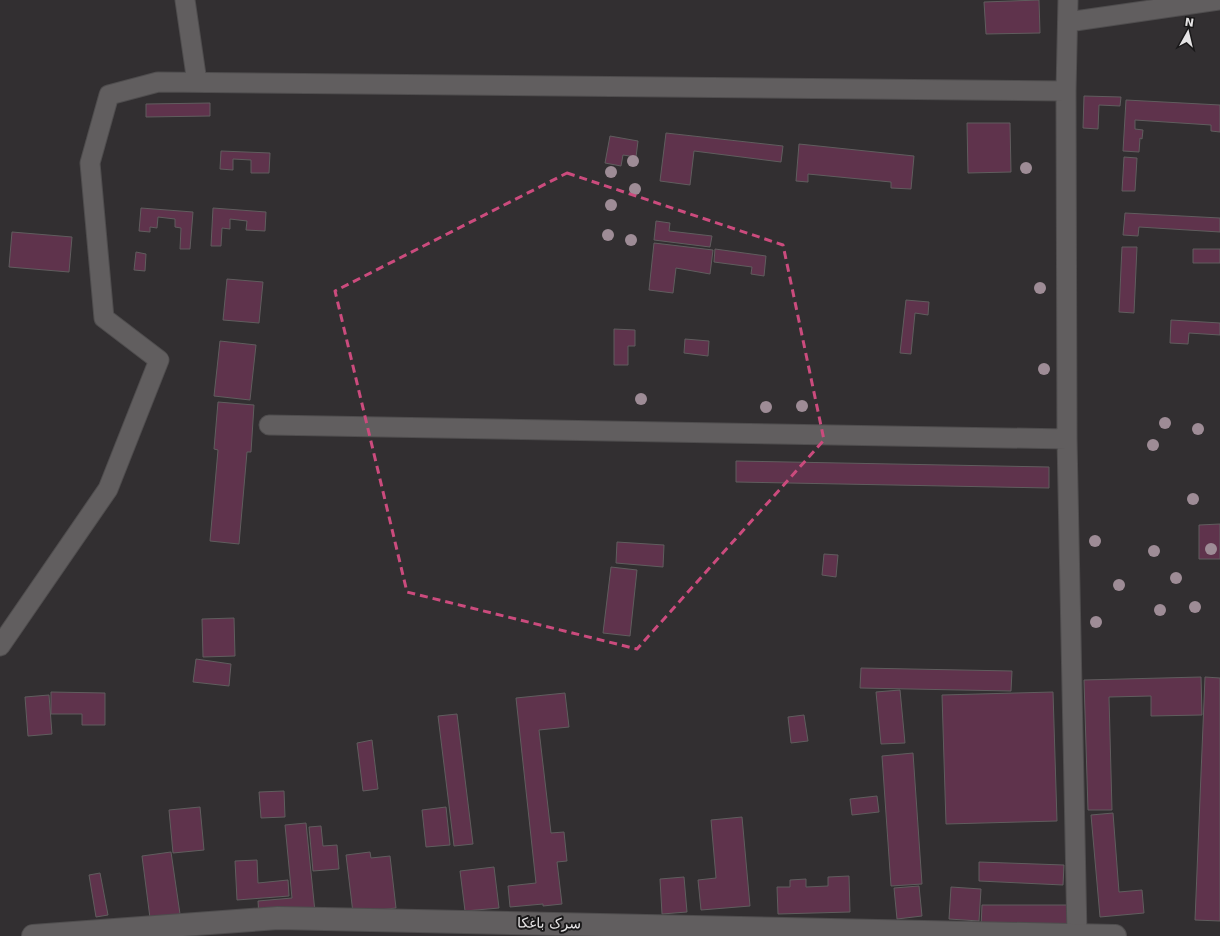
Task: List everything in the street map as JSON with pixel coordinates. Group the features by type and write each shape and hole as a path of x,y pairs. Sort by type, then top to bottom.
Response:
{"street":[{"path":"185,0 197,82"},
{"path":"1068,0 1066,91 1067,438 1078,935"},
{"path":"1068,22 1220,0"},
{"path":"0,646 108,488 159,360 104,318 90,163 109,95 158,82 1066,91"},
{"path":"269,425 1067,438"},
{"name":"سرک باغکا","path":"33,936 278,918 1115,936"}],"highlighted area":[{"path":"567,173 783,245 824,440 637,649 407,592 335,291"}],"building":[{"path":"1039,0 1040,33 986,34 984,2"},
{"path":"1084,96 1121,97 1120,106 1099,105 1098,129 1083,128"},
{"path":"1126,100 1220,105 1220,132 1211,131 1211,125 1135,120 1135,129 1143,130 1142,139 1140,138 1139,152 1123,151"},
{"path":"210,103 210,116 146,117 146,104"},
{"path":"967,123 1010,123 1011,172 968,173"},
{"path":"666,133 783,146 781,162 694,151 690,185 660,181"},
{"path":"610,136 638,141 636,157 623,155 621,166 605,163"},
{"path":"799,144 914,156 911,189 891,188 891,182 808,174 808,182 796,181"},
{"path":"221,151 270,153 269,173 251,173 251,160 233,159 233,170 220,169"},
{"path":"1124,157 1137,158 1135,191 1122,191"},
{"path":"141,208 193,212 190,249 180,249 181,228 175,227 175,219 158,217 157,228 150,227 150,232 139,231"},
{"path":"213,208 266,212 265,231 246,230 247,221 230,219 230,229 222,228 221,246 211,246"},
{"path":"1125,213 1220,218 1220,232 1139,227 1138,236 1123,235"},
{"path":"656,221 670,223 669,231 712,236 710,247 654,240"},
{"path":"12,232 72,237 69,272 9,267"},
{"path":"654,243 713,250 710,274 676,268 673,293 649,290"},
{"path":"1122,247 1137,247 1134,313 1119,312"},
{"path":"715,249 766,256 764,276 751,274 752,267 714,262"},
{"path":"1193,249 1220,249 1220,263 1193,263"},
{"path":"136,252 146,254 145,271 134,270"},
{"path":"227,279 263,282 259,323 223,320"},
{"path":"906,300 929,302 928,315 915,313 911,354 900,353"},
{"path":"1171,320 1220,323 1220,335 1189,333 1188,344 1170,343"},
{"path":"614,329 635,330 635,346 628,346 628,365 614,365"},
{"path":"685,339 709,341 708,356 684,353"},
{"path":"220,341 256,345 250,400 214,396"},
{"path":"218,402 254,405 251,452 247,452 239,544 210,541 218,450 214,449"},
{"path":"736,461 1049,467 1049,488 736,482"},
{"path":"1220,524 1220,559 1199,559 1199,525"},
{"path":"617,542 664,545 663,567 616,563"},
{"path":"824,554 838,555 836,577 822,575"},
{"path":"611,567 637,570 630,636 603,633"},
{"path":"234,618 235,656 203,657 202,619"},
{"path":"196,659 231,664 229,686 193,682"},
{"path":"861,668 1012,671 1011,691 860,688"},
{"path":"1201,677 1202,715 1151,716 1151,696 1109,697 1112,810 1088,810 1084,680"},
{"path":"1205,677 1220,678 1220,921 1195,920"},
{"path":"900,690 905,743 881,744 876,692"},
{"path":"51,692 105,693 105,725 82,725 82,714 51,714"},
{"path":"1053,692 1057,821 946,824 942,695"},
{"path":"565,693 569,727 539,730 551,833 564,832 567,861 557,862 562,904 510,907 508,886 536,883 516,698"},
{"path":"49,695 52,734 28,736 25,697"},
{"path":"457,714 473,844 454,846 438,716"},
{"path":"804,715 808,741 791,743 788,717"},
{"path":"372,740 378,789 363,791 357,743"},
{"path":"913,753 922,884 891,886 882,756"},
{"path":"284,791 285,817 261,818 259,792"},
{"path":"877,796 879,812 852,815 850,799"},
{"path":"200,807 204,850 173,853 169,810"},
{"path":"446,807 450,845 426,847 422,810"},
{"path":"1113,813 1119,892 1142,890 1144,913 1100,917 1091,815"},
{"path":"742,817 750,906 701,910 698,880 716,878 711,820"},
{"path":"306,823 315,912 259,917 258,901 292,898 285,825"},
{"path":"321,826 323,846 337,845 339,869 313,871 309,827"},
{"path":"171,852 180,914 150,918 142,856"},
{"path":"370,852 371,858 390,856 396,908 353,913 346,855"},
{"path":"257,860 258,883 288,880 289,896 237,900 235,861"},
{"path":"979,862 1064,865 1063,885 979,881"},
{"path":"494,867 499,908 465,911 460,871"},
{"path":"100,873 108,915 96,917 89,875"},
{"path":"849,876 850,912 778,914 777,887 790,887 790,880 806,879 806,887 828,886 828,877"},
{"path":"684,877 687,912 662,914 660,879"},
{"path":"919,886 922,916 897,919 894,888"},
{"path":"951,887 981,889 979,921 949,919"},
{"path":"982,905 1070,905 1070,928 981,928"}]}
